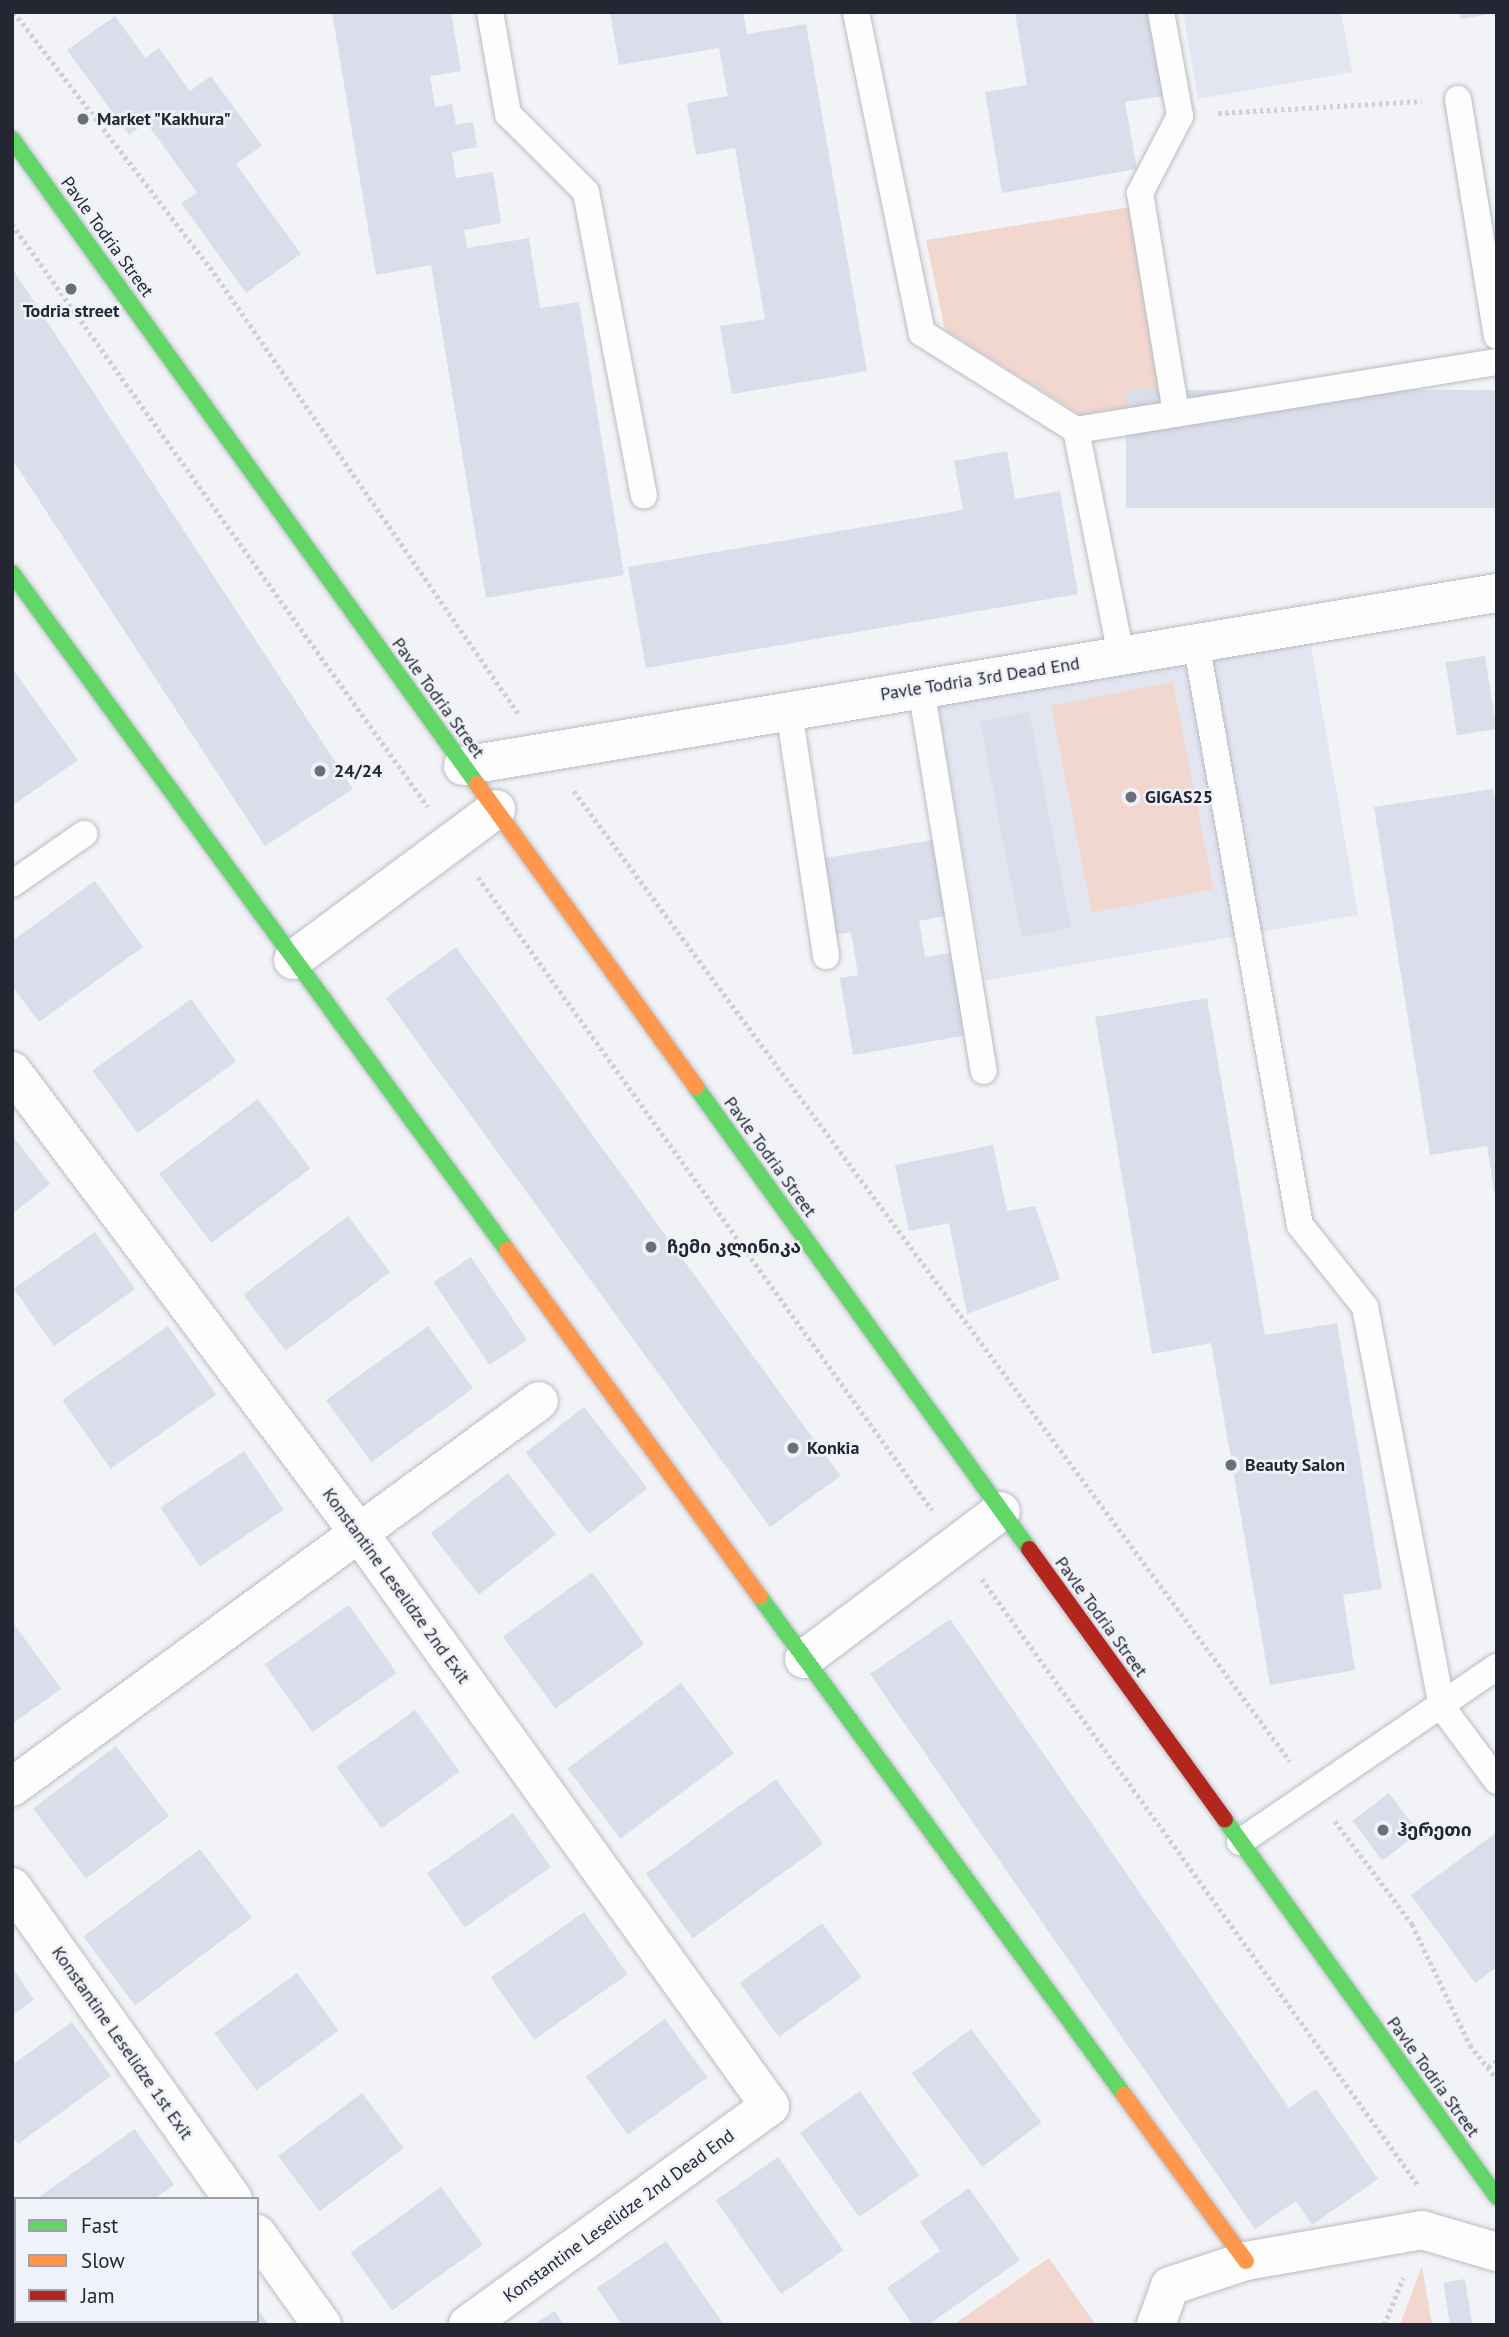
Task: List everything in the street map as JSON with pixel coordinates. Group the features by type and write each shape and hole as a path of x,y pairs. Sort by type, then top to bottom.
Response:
{"street":[{"name":"Pavle Todria Street","path":"12,139 1497,2197"},
{"path":"12,573 1246,2261"},
{"name":"Pavle Todria 3rd Dead End","path":"463,766 1497,593"},
{"path":"293,960 496,809"},
{"name":"Konstantine Leselidze 2nd Exit","path":"12,1071 359,1533 770,2106"},
{"path":"12,1787 540,1401"},
{"path":"804,1659 1001,1511"},
{"name":"Konstantine Leselidze 1st Exit","path":"12,1887 232,2197"},
{"name":"Konstantine Leselidze 2nd Dead End","path":"468,2325 770,2106"},
{"path":"1156,2325 1170,2286 1246,2261 1422,2230 1497,2252"},
{"path":"259,2237 322,2325"}],"lane":[{"path":"490,12 508,114 586,192 644,495"},
{"path":"856,12 922,333 1076,430 1497,362"},
{"path":"1161,12 1180,116 1140,193 1176,414"},
{"path":"1458,99 1497,336"},
{"path":"1076,430 1121,656"},
{"path":"1196,642 1300,1225 1366,1307 1441,1707 1497,1781"},
{"path":"921,688 984,1071"},
{"path":"789,711 826,956"},
{"path":"12,884 84,834"},
{"path":"1240,1842 1497,1667"}],"path":[{"path":"13,12 210,267 545,752 1412,1924 1488,2067 1497,2079"},
{"path":"1180,116 1458,99"},
{"path":"12,224 452,842 1411,2174 1429,2202 1422,2230 1384,2325"},
{"path":"1488,2067 1497,2061"}],"shaded area":[{"path":"1183,12 1341,12 1352,72 1198,99"},
{"path":"1137,206 1169,401 1081,415 945,330 926,240"},
{"path":"1309,636 1358,915 986,980 937,702"},
{"name":"GIGAS25","path":"1173,682 1213,889 1092,913 1051,706"},
{"path":"1049,2258 1096,2325 953,2325"},
{"path":"1422,2266 1432,2325 1400,2325"}],"building":[{"path":"332,12 451,12 461,71 430,76 435,107 452,104 456,125 473,122 477,147 452,152 456,178 493,172 501,223 464,230 467,248 529,238 540,308 579,302 624,575 486,598 431,265 376,275"},
{"path":"610,12 743,12 747,34 806,24 867,371 732,394 720,326 765,319 735,148 696,155 687,103 728,96 719,48 619,65"},
{"path":"1015,12 1148,12 1163,96 1125,102 1137,169 1002,193 985,92 1027,85"},
{"path":"1459,12 1491,12 1491,14 1460,19"},
{"path":"115,16 145,58 159,48 190,91 211,76 262,146 236,164 301,254 246,293 181,203 197,193 146,122 129,135 67,50"},
{"path":"12,268 353,789 265,846 12,459"},
{"path":"1126,390 1497,390 1497,508 1126,508"},
{"path":"1007,451 1015,499 1060,491 1078,594 646,668 628,567 963,510 954,461"},
{"path":"1485,656 1497,729 1457,735 1445,662"},
{"path":"12,668 78,760 12,806"},
{"path":"1029,712 1071,928 1022,937 980,722"},
{"path":"1493,789 1497,811 1495,1197 1487,1146 1430,1155 1374,807"},
{"path":"933,840 946,916 919,921 925,957 954,952 968,1035 853,1055 840,978 858,975 851,932 833,935 820,859"},
{"path":"95,881 143,947 39,1022 12,986 12,941"},
{"path":"456,947 840,1476 770,1527 386,998"},
{"path":"1207,998 1265,1335 1337,1323 1382,1589 1343,1595 1355,1670 1270,1685 1211,1343 1152,1354 1095,1017"},
{"path":"191,999 236,1061 138,1133 92,1071"},
{"path":"258,1099 310,1168 211,1243 159,1174"},
{"path":"12,1135 50,1184 12,1214"},
{"path":"993,1145 1007,1211 1035,1206 1060,1279 967,1314 949,1223 909,1231 895,1165"},
{"path":"348,1216 390,1272 286,1351 243,1295"},
{"path":"95,1232 135,1289 54,1346 14,1289"},
{"path":"471,1257 527,1340 490,1365 434,1282"},
{"path":"168,1326 216,1395 111,1469 62,1400"},
{"path":"428,1326 473,1388 371,1462 326,1400"},
{"path":"584,1407 647,1488 589,1534 526,1453"},
{"path":"244,1451 284,1510 200,1566 160,1507"},
{"path":"508,1473 556,1534 479,1595 431,1533"},
{"path":"592,1572 644,1644 555,1709 503,1637"},
{"path":"349,1605 397,1673 312,1732 265,1664"},
{"path":"950,1619 1289,2108 1316,2089 1378,2179 1312,2225 1296,2201 1255,2229 870,1674"},
{"path":"12,1621 61,1689 12,1724"},
{"path":"681,1683 734,1753 621,1839 568,1768"},
{"path":"415,1710 460,1771 381,1829 337,1767"},
{"path":"116,1746 169,1816 86,1879 33,1809"},
{"path":"776,1779 823,1844 693,1938 646,1874"},
{"path":"1389,1793 1419,1833 1382,1861 1352,1821"},
{"path":"513,1813 551,1867 465,1927 427,1873"},
{"path":"1497,1832 1497,1967 1475,1983 1411,1895"},
{"path":"200,1849 252,1918 135,2006 83,1937"},
{"path":"584,1912 628,1974 534,2040 491,1977"},
{"path":"822,1923 861,1977 779,2037 739,1983"},
{"path":"12,1967 34,2000 12,2015"},
{"path":"297,1973 339,2030 256,2090 214,2033"},
{"path":"665,2019 707,2077 628,2135 586,2077"},
{"path":"72,2022 111,2076 18,2144 12,2136 12,2065"},
{"path":"971,2029 1041,2122 982,2167 912,2074"},
{"path":"860,2091 919,2175 859,2217 800,2133"},
{"path":"362,2093 404,2148 320,2211 278,2156"},
{"path":"135,2129 174,2185 157,2197 39,2197"},
{"path":"778,2157 843,2250 781,2294 716,2201"},
{"path":"441,2187 483,2244 392,2310 350,2253"},
{"path":"969,2188 1020,2260 928,2325 913,2325 887,2288 940,2251 920,2222"},
{"path":"666,2241 724,2325 622,2325 597,2288"},
{"path":"1465,2279 1472,2323 1450,2325 1443,2282"},
{"path":"259,2311 269,2325 231,2325 259,2323"},
{"path":"555,2311 564,2325 533,2325"}],"traffic: fast":[{"path":"12,139 477,784"},
{"path":"12,573 507,1250"},
{"path":"696,1087 1029,1549"},
{"path":"760,1597 1124,2095"},
{"path":"1225,1820 1497,2197"}],"traffic: slow":[{"path":"477,784 696,1087"},
{"path":"507,1250 760,1597"},
{"path":"1124,2095 1246,2261"}],"traffic: jam":[{"path":"1029,1549 1225,1820"}],"place":[{"name":"Market \"Kakhura\"","path":"83,119"},
{"name":"Todria street","path":"71,289"},
{"name":"24/24","path":"320,771"},
{"name":"GIGAS25","path":"1131,797"},
{"name":"ჩემი კლინიკა","path":"651,1247"},
{"name":"Konkia","path":"793,1448"},
{"name":"Beauty Salon","path":"1231,1465"},
{"name":"ჰერეთი","path":"1383,1830"}]}
